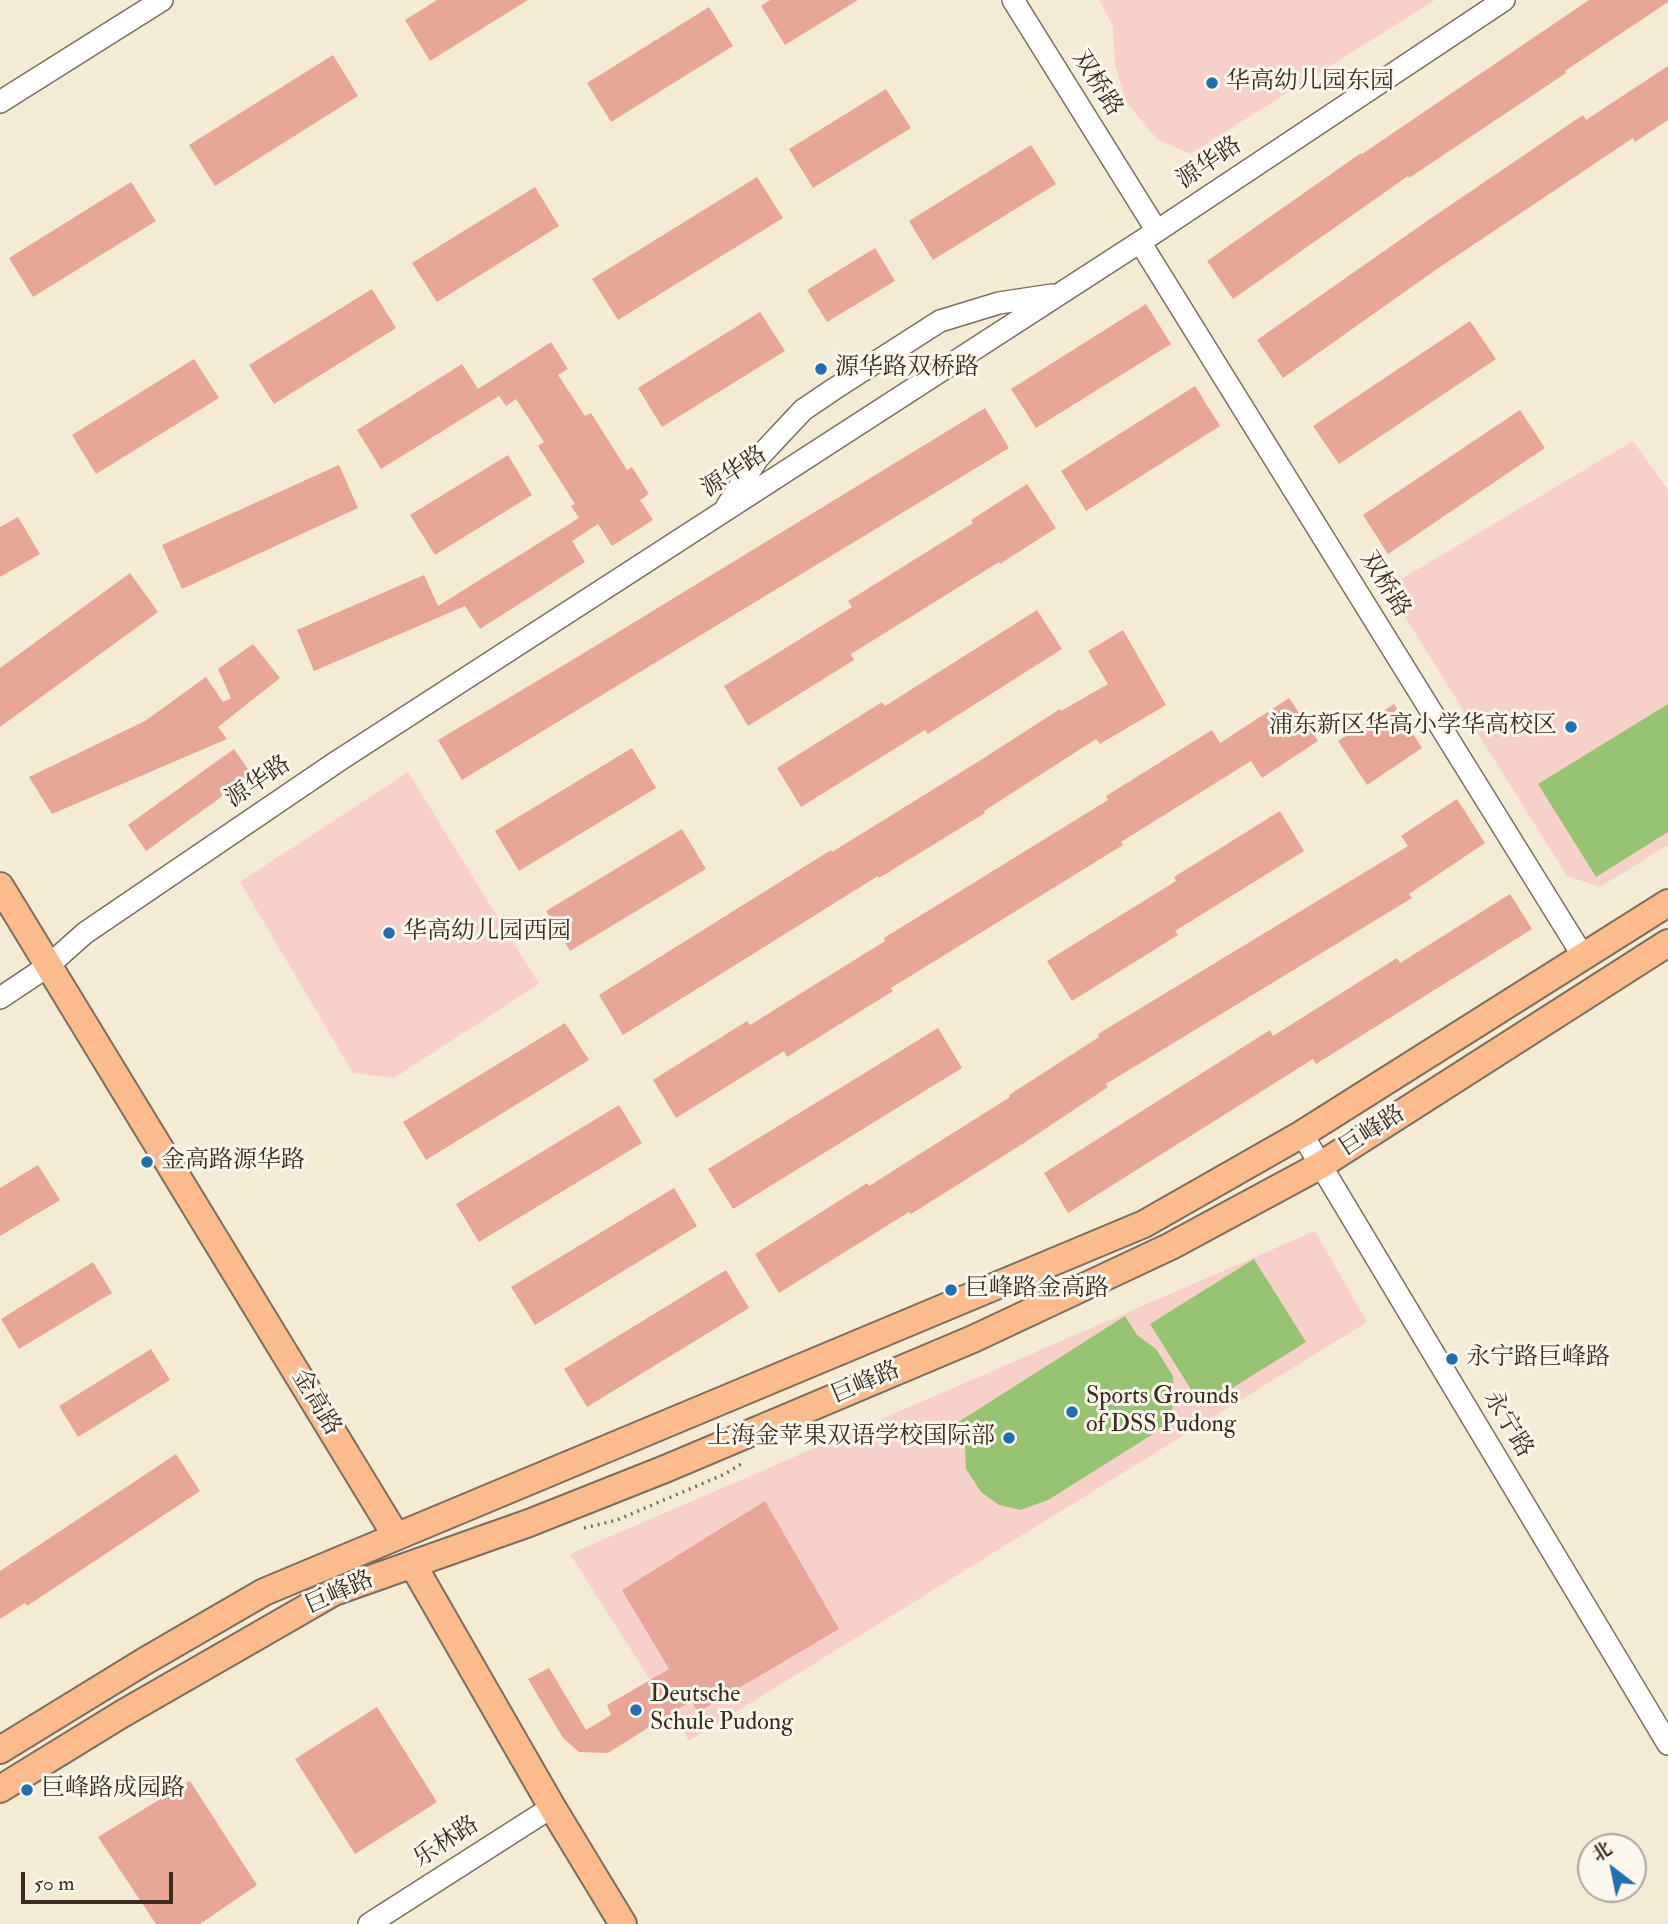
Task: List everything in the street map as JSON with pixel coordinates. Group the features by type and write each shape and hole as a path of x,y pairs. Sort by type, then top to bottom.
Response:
{"main road":[{"name":"金高路","path":"0,887 396,1536"},
{"name":"巨峰路","path":"0,1750 264,1592 1144,1224 1302,1134 1668,903"},
{"name":"巨峰路","path":"0,1789 122,1714 334,1592 529,1523 665,1469 973,1339 1171,1246 1321,1165 1668,943"},
{"name":"金高路","path":"413,1565 552,1807 623,1924"}],"street":[{"path":"0,102 162,0"},
{"name":"双桥路","path":"1013,0 1149,237 1583,956"},
{"name":"源华路","path":"0,998 48,966 85,933 338,761 1149,237 1504,0"},
{"path":"723,512 758,458 803,410 834,389 940,321 999,303 1061,293"},
{"name":"永宁路","path":"1302,1134 1668,1744"},
{"name":"金高路","path":"396,1536 413,1565"},
{"name":"乐林路","path":"369,1924 552,1807"}],"shaded area":[{"name":"华高幼儿园东园","path":"1099,0 1435,0 1190,154 1157,139 1126,102 1115,64 1113,27"},
{"name":"浦东新区华高小学华高校区","path":"1633,441 1668,490 1668,845 1600,887 1567,876 1400,609 1393,584"},
{"name":"华高幼儿园西园","path":"408,772 539,984 394,1078 353,1073 240,882"},
{"name":"上海金苹果双语学校国际部","path":"1315,1231 1367,1322 689,1741 570,1554"}],"green space":[{"path":"1668,704 1668,832 1596,877 1538,784"},
{"name":"Sports Grounds of DSS Pudong","path":"1254,1259 1306,1342 1202,1407 1150,1324"},
{"name":"Sports Grounds of DSS Pudong","path":"1125,1316 1137,1335 1156,1349 1173,1376 1174,1403 1167,1422 1150,1436 1048,1500 1021,1510 999,1505 981,1492 966,1469 965,1447 952,1426"}],"building":[{"path":"437,0 528,0 430,61 405,20"},
{"path":"770,0 858,0 785,45 761,6"},
{"path":"1589,0 1668,2 1565,71 1566,73 1409,178 1408,176 1233,299 1207,261 1361,153"},
{"path":"709,7 733,46 611,122 587,83"},
{"path":"333,55 358,96 215,186 189,145"},
{"path":"1668,66 1668,120 1635,142 1633,138 1437,269 1283,378 1257,340 1583,115 1586,120"},
{"path":"886,89 911,128 813,188 789,149"},
{"path":"1031,145 1056,184 933,260 909,221"},
{"path":"757,177 783,218 618,320 592,279"},
{"path":"131,182 156,221 33,297 9,258"},
{"path":"535,187 559,226 437,302 412,263"},
{"path":"875,248 895,281 827,322 807,290"},
{"path":"372,289 396,328 274,404 249,365"},
{"path":"1146,304 1171,344 1036,428 1011,389"},
{"path":"760,312 785,351 662,427 638,388"},
{"path":"1470,321 1496,359 1339,464 1313,426"},
{"path":"551,342 568,369 558,375 585,416 591,413 627,470 632,467 649,494 640,500 653,520 612,546 598,524 572,541 585,562 480,629 465,606 314,671 297,630 424,575 438,606 579,518 571,506 575,504 538,446 544,442 516,399 506,406 499,396 381,469 357,430 462,364 478,389"},
{"path":"194,359 219,398 96,474 72,435"},
{"path":"1195,386 1220,426 1086,511 1061,471"},
{"path":"985,408 1009,448 462,780 438,740"},
{"path":"1520,410 1545,448 1388,554 1363,515"},
{"path":"508,455 532,495 435,555 410,515"},
{"path":"339,465 358,508 182,589 162,545"},
{"path":"1027,484 1056,528 851,654 854,660 748,726 724,686 852,607 848,601 973,523 971,520"},
{"path":"18,517 40,554 0,577 0,527"},
{"path":"130,573 158,612 0,727 0,668"},
{"path":"1037,610 1062,649 928,734 925,730 801,807 777,768 882,702 885,706"},
{"path":"1123,630 1166,705 1100,744 1096,739 984,811 985,813 879,878 878,876 623,1035 599,995 1060,709 1061,711 1108,684 1088,651"},
{"path":"253,644 280,678 218,727 227,739 52,814 29,777 145,721 206,677 223,702 231,698 218,669"},
{"path":"1289,698 1318,741 1262,778 1251,761 1121,842 1123,845 891,988 893,991 787,1057 784,1051 676,1118 653,1080 747,1021 750,1025 885,941 884,938 1108,800 1106,796 1212,730 1220,743"},
{"path":"1394,704 1422,748 1367,785 1338,741"},
{"path":"632,748 656,788 519,871 495,831"},
{"path":"234,749 252,775 146,851 128,825"},
{"path":"1457,799 1485,843 1409,894 1412,898 1106,1084 1108,1087 1024,1143 779,1293 755,1254 1010,1097 1009,1095 1099,1037 1098,1034 1408,846 1401,836"},
{"path":"1280,811 1304,851 1175,931 1178,935 1072,1001 1047,961 1176,881 1174,877"},
{"path":"682,829 706,869 570,951 546,911"},
{"path":"1510,894 1532,929 1316,1064 1313,1059 1068,1213 1044,1173 1270,1030 1273,1036 1397,958 1400,963"},
{"path":"565,1023 589,1060 426,1160 403,1122"},
{"path":"938,1028 962,1068 733,1209 708,1169"},
{"path":"619,1105 642,1143 479,1242 456,1204"},
{"path":"38,1165 60,1200 0,1236 0,1188"},
{"path":"674,1188 697,1226 535,1325 511,1287"},
{"path":"93,1262 112,1293 19,1349 1,1319"},
{"path":"726,1270 749,1308 587,1407 564,1369"},
{"path":"151,1349 170,1380 78,1437 59,1406"},
{"path":"176,1454 200,1491 27,1606 25,1603 0,1619 0,1571"},
{"path":"765,1501 839,1629 698,1712 691,1701 608,1753 579,1752 563,1738 528,1679 549,1668 586,1730 611,1715 607,1705 669,1669 622,1590"},
{"path":"377,1707 437,1802 355,1854 295,1759"},
{"path":"190,1781 257,1885 200,1924 156,1924 98,1837"}],"place":[{"name":"华高幼儿园东园","path":"1212,83"},
{"name":"源华路双桥路","path":"821,369"},
{"name":"浦东新区华高小学华高校区","path":"1571,727"},
{"name":"华高幼儿园西园","path":"389,933"},
{"name":"金高路源华路","path":"147,1162"},
{"name":"巨峰路金高路","path":"951,1290"},
{"name":"永宁路巨峰路","path":"1452,1359"},
{"name":"Sports Grounds of DSS Pudong","path":"1072,1412"},
{"name":"上海金苹果双语学校国际部","path":"1009,1438"},
{"name":"Deutsche Schule Pudong","path":"636,1710"},
{"name":"巨峰路成园路","path":"27,1790"}]}
